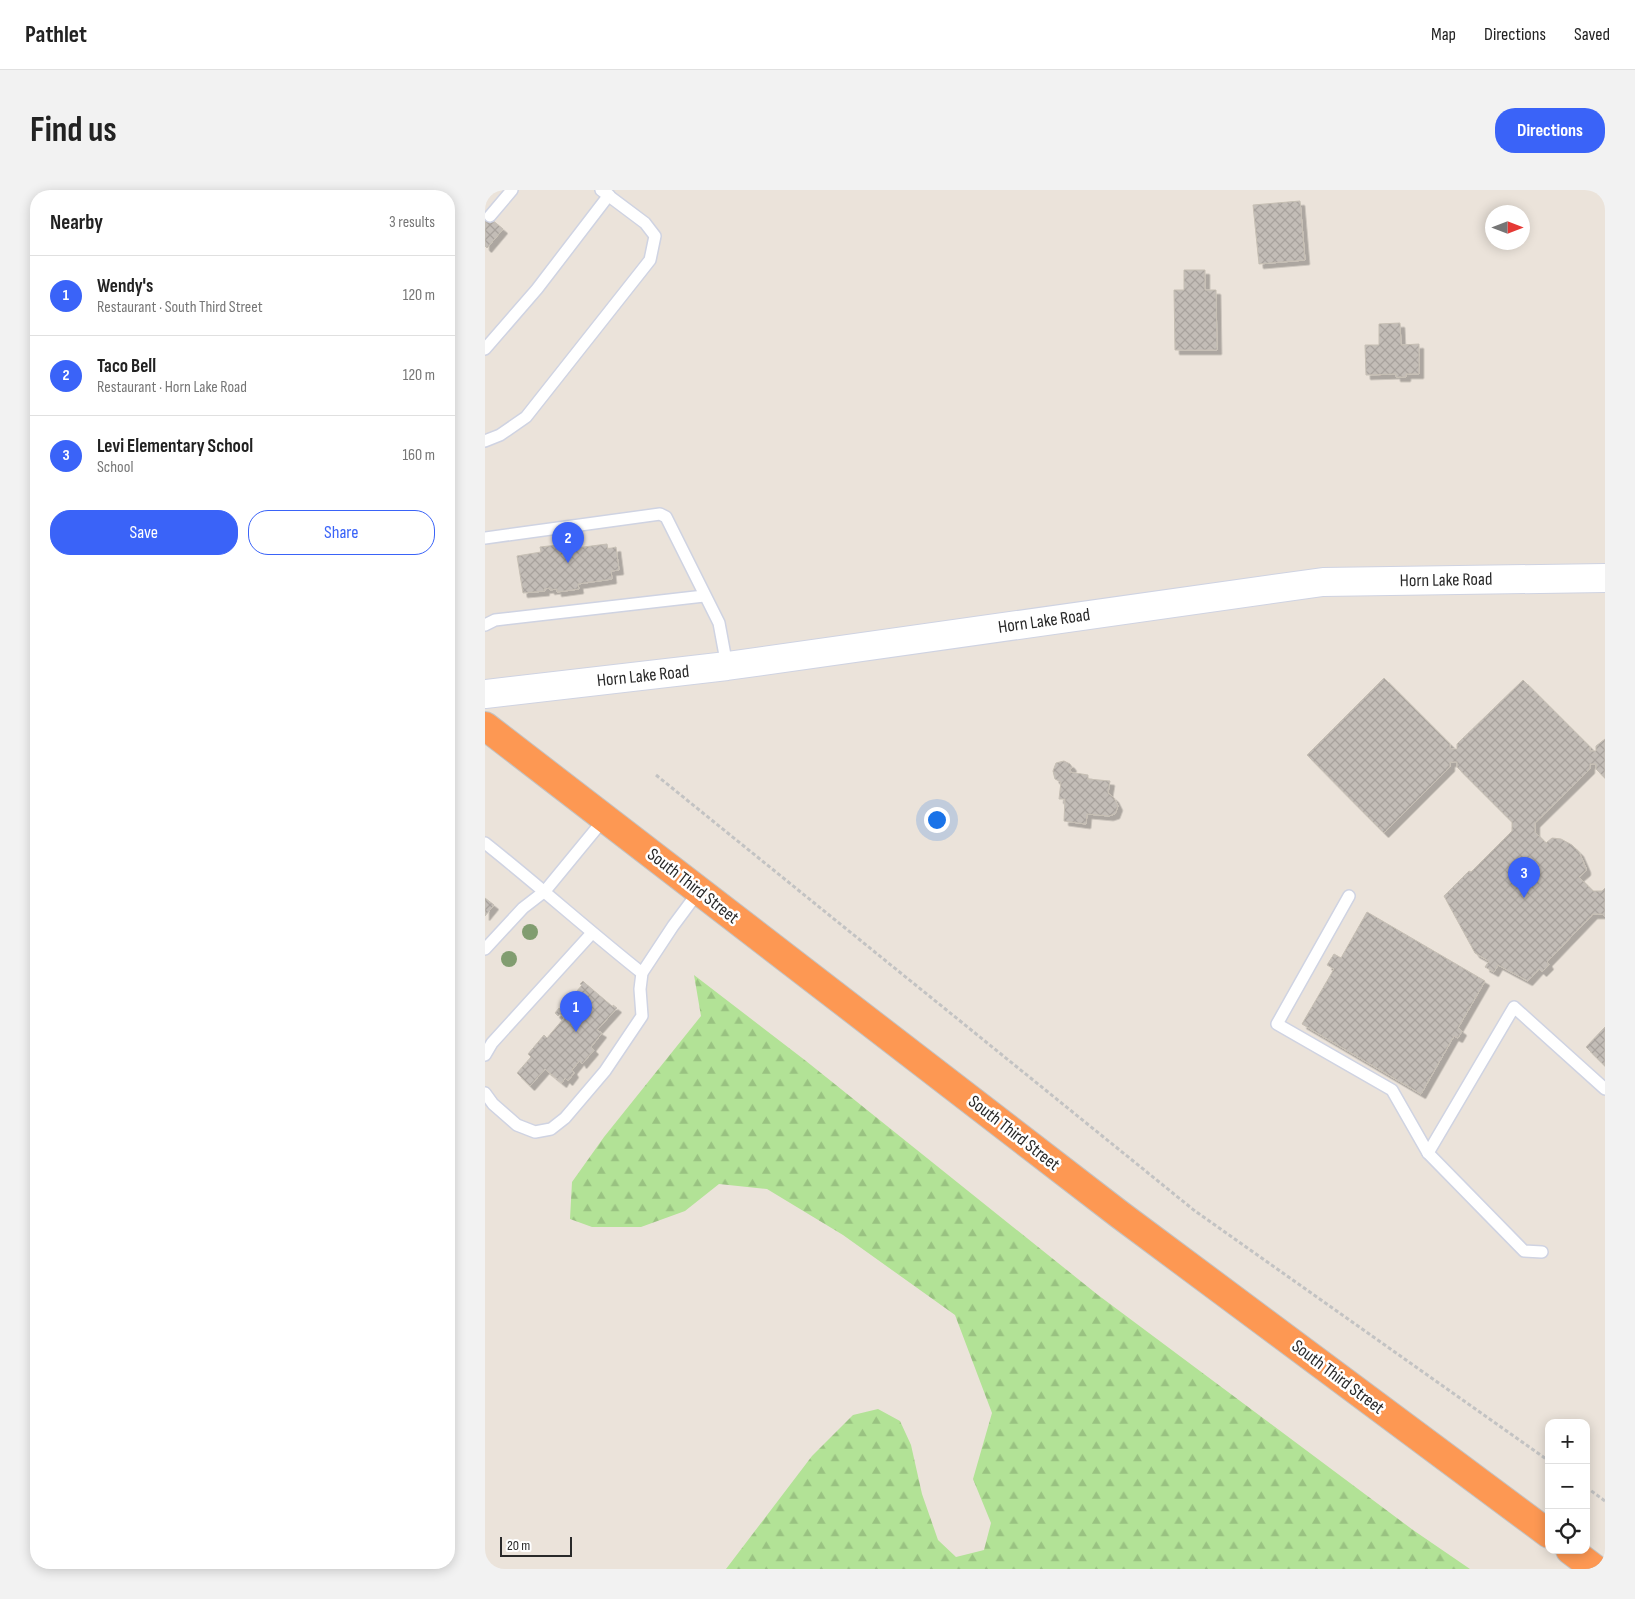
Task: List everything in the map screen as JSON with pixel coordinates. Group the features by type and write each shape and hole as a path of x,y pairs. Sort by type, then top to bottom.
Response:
{"highway":[{"name":"South Third Street","path":"485,726 1127,1220 1545,1531"},
{"path":"1575,1554 1595,1569"}],"main road":[{"name":"Horn Lake Road","path":"485,694 727,666 1323,582 1605,578"}],"lane":[{"path":"490,216 512,190"},
{"path":"485,349 537,289 605,193 645,223 655,236 650,260 526,417 499,435 485,441"},
{"path":"485,538 660,514 666,517 719,623 727,666"},
{"path":"485,625 495,620 704,596"},
{"path":"485,949 523,908 545,891 605,818"},
{"path":"485,843 642,973"},
{"path":"485,1093 493,1104 517,1125 535,1132 551,1129 565,1118 605,1072 642,1016 640,989 642,973 699,890"},
{"path":"1349,896 1277,1024 1393,1090 1428,1153 1524,1251 1542,1252"},
{"path":"485,1055 492,1043 592,933"},
{"path":"1428,1153 1514,1007 1605,1090"}],"path":[{"path":"656,775 1195,1211 1545,1458"},
{"path":"1590,1490 1605,1500"}],"green space":[{"path":"694,975 806,1061 1098,1295 1413,1530 1470,1569 726,1569 812,1456 853,1415 878,1409 900,1421 911,1445 922,1494 938,1540 956,1557 984,1550 991,1523 973,1479 992,1413 955,1315 843,1235 767,1189 719,1184 685,1211 641,1227 592,1227 570,1219 572,1182 604,1137 701,1016"}],"building":[{"path":"1300,201 1305,260 1259,264 1253,205"},
{"path":"485,214 503,229 487,248 485,246"},
{"path":"1184,270 1205,270 1205,290 1216,290 1217,350 1175,350 1174,290 1184,290"},
{"path":"1400,323 1401,345 1419,344 1419,374 1406,374 1406,377 1396,377 1396,374 1366,375 1365,345 1379,345 1379,324"},
{"path":"575,543 576,548 607,544 608,549 616,547 619,570 611,571 612,579 578,584 579,589 557,592 557,589 550,590 550,588 544,589 545,591 523,593 517,556 541,552 540,547"},
{"path":"1384,678 1450,744 1450,749 1457,749 1457,744 1523,680 1590,747 1590,751 1596,751 1596,746 1605,739 1605,778 1596,769 1596,764 1590,764 1590,769 1535,823 1535,832 1546,843 1552,838 1561,839 1572,845 1579,852 1586,871 1579,877 1593,891 1602,891 1605,888 1605,917 1602,914 1593,914 1547,962 1549,965 1542,972 1539,969 1528,981 1498,965 1494,972 1485,967 1489,961 1475,953 1444,896 1512,831 1512,822 1457,767 1457,762 1450,762 1450,767 1384,833 1307,755"},
{"path":"1064,761 1072,767 1069,772 1088,775 1088,779 1110,781 1108,793 1114,798 1118,806 1115,814 1109,816 1087,814 1086,824 1064,821 1065,799 1059,799 1061,782 1055,779 1053,771 1056,763"},
{"path":"485,898 494,905 485,916"},
{"path":"1367,912 1485,981 1458,1028 1462,1031 1458,1038 1454,1036 1421,1094 1302,1024 1334,969 1327,965 1334,954 1341,958"},
{"path":"583,981 613,1007 613,1005 617,1008 597,1030 602,1033 591,1047 594,1050 582,1064 580,1060 572,1070 574,1073 568,1081 565,1078 562,1083 545,1069 530,1086 517,1073 531,1057 528,1054 544,1035 547,1038 564,1018 560,1014 558,1016 555,1013 559,1008 561,1010 582,985 580,984"},
{"path":"1605,1027 1605,1066 1586,1047"}],"place":[{"name":"Taco Bell","path":"568,563"},
{"name":"Levi Elementary School","path":"1524,898"},
{"name":"Wendy's","path":"576,1032"}]}
